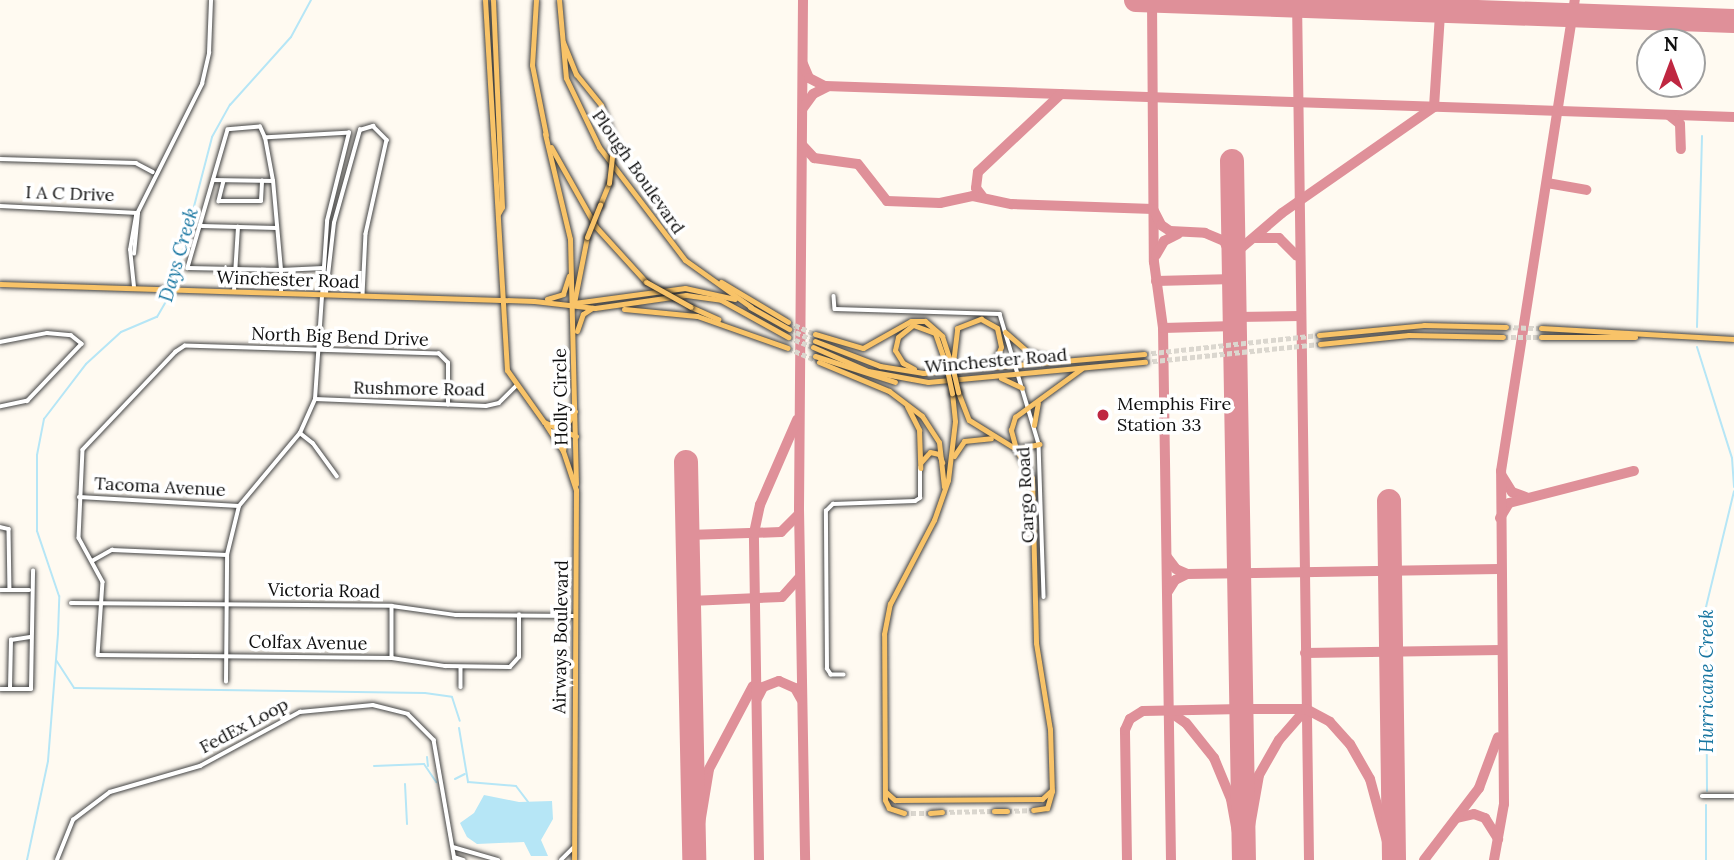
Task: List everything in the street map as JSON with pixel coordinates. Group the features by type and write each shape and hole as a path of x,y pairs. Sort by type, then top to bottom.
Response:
{"main road":[{"name":"Airways Boulevard","path":"485,0 504,356 515,387 544,422 562,450 576,490 574,860"},
{"name":"Airways Boulevard","path":"493,0 502,207 498,214"},
{"path":"536,0 532,65 545,134 569,225 574,303"},
{"name":"Plough Boulevard","path":"559,0 559,34 571,94 588,129 655,226 697,269"},
{"path":"559,34 576,74 601,105 614,140 609,183 587,236 574,303"},
{"path":"545,134 596,227 646,282 691,307 788,348"},
{"path":"541,301 566,289 571,256"},
{"path":"697,269 751,307"},
{"path":"697,269 788,330"},
{"name":"Winchester Road","path":"0,284 541,301 574,303 595,308 610,308 669,295 704,297 736,307 788,330"},
{"name":"Winchester Road","path":"574,303 685,288 721,293 751,307 788,330"},
{"name":"Holly Circle","path":"574,303 576,490"},
{"path":"575,340 583,314 595,308"},
{"path":"610,308 680,312 743,329"},
{"path":"904,813 890,808 885,789 883,653 890,604 943,494 951,463 955,393 953,370 957,328 981,319 997,328 1002,347 995,361 972,371"},
{"path":"814,341 863,348 911,321 925,321 942,336 953,370"},
{"path":"923,373 903,363 895,350 898,337 913,325 935,333 955,393 969,420 994,438 1016,449 1038,443"},
{"path":"1319,335 1423,325 1506,327"},
{"path":"1541,328 1639,336"},
{"path":"1005,332 1035,355 1074,362"},
{"path":"1320,344 1409,335 1503,337"},
{"path":"1541,337 1734,339"},
{"name":"Winchester Road","path":"814,341 868,371 928,382 995,376 1017,370 1144,354"},
{"name":"Winchester Road","path":"814,341 880,366 923,373 1145,362"},
{"path":"928,382 883,380 817,359 900,398 933,430 944,468 943,494"},
{"path":"1033,810 1050,805 1051,738 1035,643 1032,478 1016,449 1012,424 1059,382 1085,367"},
{"path":"995,376 1022,388"},
{"path":"900,398 919,430 920,468"},
{"path":"1034,425 1033,412 1040,400"},
{"path":"544,422 567,424 576,409"},
{"name":"Airways Boulevard","path":"544,422 554,429 576,436"},
{"path":"554,429 563,441 562,450"},
{"path":"951,463 964,441 994,438"},
{"path":"920,468 922,457 935,452 944,468"},
{"path":"885,789 895,800 1042,799 1052,788"},
{"path":"994,811 1007,811"},
{"path":"930,813 942,812"}],"street":[{"path":"134,288 134,254 131,244 138,213 154,173 204,77 211,0"},
{"path":"323,295 334,223 360,130 373,126 387,140 366,234 363,296"},
{"path":"281,294 281,270 273,181 265,138 260,127 228,130 188,268 281,270 323,268"},
{"path":"226,682 228,555 239,506 300,433 316,399 327,220 349,133 265,138"},
{"path":"0,159 136,163 154,173"},
{"path":"214,180 273,181"},
{"path":"224,181 219,201 261,201 262,181"},
{"name":"I A C Drive","path":"0,206 138,213"},
{"path":"202,226 276,228"},
{"path":"234,293 238,227"},
{"name":"Cargo Road","path":"834,296 835,309 1000,314 1038,443 1044,597"},
{"path":"0,342 47,334 71,335 82,344 28,401 0,407"},
{"name":"North Big Bend Drive","path":"79,497 81,461 90,439 185,346 442,355 448,363 447,405"},
{"name":"Rushmore Road","path":"316,399 447,405 499,403 515,387"},
{"path":"300,433 313,443 337,476"},
{"path":"844,675 831,674 827,669 826,511 833,504 915,501 920,498 920,468"},
{"path":"79,497 79,538 103,582 101,603"},
{"name":"Tacoma Avenue","path":"79,497 239,506"},
{"path":"0,527 9,529 10,590"},
{"path":"92,561 112,550 228,555"},
{"path":"0,689 31,689 30,590 33,571"},
{"path":"0,590 30,590"},
{"name":"Victoria Road","path":"71,603 391,606 456,615 576,616"},
{"name":"Colfax Avenue","path":"101,603 98,654 392,658 461,667 515,664 519,615"},
{"path":"391,606 392,658"},
{"path":"10,688 10,642 14,638 30,637"},
{"path":"461,667 461,687"},
{"name":"FedEx Loop","path":"57,860 70,825 99,797 200,766 290,716 333,705 389,706 423,725 440,755 455,858"},
{"path":"1702,796 1734,796"},
{"path":"453,847 498,860"},
{"path":"561,860 574,847"},
{"path":"455,858 464,860"}],"water":[{"path":"484,795 519,802 552,801 553,819 541,840 548,856 531,856 524,842 477,844 467,837 460,823 474,813"}],"waterway":[{"name":"Days Creek","path":"173,287 212,137 230,105 291,37 311,0"},
{"name":"Hurricane Creek","path":"1697,327 1702,136"},
{"name":"Days Creek","path":"27,860 48,761 58,634 59,596 37,531 37,455 44,419 86,364 121,332 157,317 171,293"},
{"name":"Hurricane Creek","path":"1697,347 1732,458 1734,487"},
{"name":"Hurricane Creek","path":"1707,791 1706,607 1734,491"},
{"path":"56,660 74,688 425,693 452,697 460,721"},
{"path":"459,728 468,782 516,786 528,802"},
{"path":"427,757 428,766"},
{"path":"374,766 424,764 436,782"},
{"path":"455,779 465,774"},
{"path":"405,784 407,824"},
{"name":"Hurricane Creek","path":"1706,805 1706,860"}],"taxiway":[{"path":"803,0 799,509 805,860"},
{"path":"1152,0 1154,262 1163,328 1171,860"},
{"path":"1297,0 1309,860"},
{"path":"1234,262 1240,249 1282,213 1434,107 1441,0"},
{"path":"1494,860 1504,804 1501,471 1575,0"},
{"path":"803,64 809,78 825,86 1734,117"},
{"path":"803,108 813,94 827,87"},
{"path":"982,196 976,188 978,172 1061,94"},
{"path":"1669,115 1680,124 1681,149"},
{"path":"802,145 814,158 858,164 887,201 940,203 973,196 1012,204 1153,209 1161,225 1170,231 1205,233 1224,241 1234,262"},
{"path":"1547,183 1586,190"},
{"path":"1156,255 1164,241 1178,234"},
{"path":"1255,238 1279,238 1297,256"},
{"path":"1156,281 1234,279"},
{"path":"1235,317 1300,316"},
{"path":"1163,328 1235,326"},
{"path":"759,860 754,533 760,505 797,420"},
{"path":"1500,518 1509,503 1634,471"},
{"path":"1502,476 1512,492 1526,497"},
{"path":"688,535 781,532 798,515"},
{"path":"1167,557 1176,569 1187,574 1175,580 1168,591"},
{"path":"1187,574 1499,569"},
{"path":"690,601 782,597 799,578"},
{"path":"1305,653 1501,650"},
{"path":"757,699 763,687 779,681 795,688 801,699"},
{"path":"694,860 709,769 753,686"},
{"path":"1127,860 1125,730 1130,719 1143,711 1242,709 1306,709 1330,722 1350,744 1370,779 1392,860"},
{"path":"1246,849 1259,775 1279,740 1306,709"},
{"path":"1170,712 1186,723 1214,758 1231,799 1242,860"},
{"path":"1424,860 1479,788 1498,737"},
{"path":"1457,818 1474,814 1485,818 1498,839"}],"runway":[{"path":"1136,0 1734,21"},
{"path":"1232,161 1244,860"},
{"path":"686,462 694,860"},
{"path":"1389,501 1394,860"}],"tunnel":[{"path":"788,322 815,334"},
{"path":"1506,327 1541,328"},
{"path":"789,329 815,341"},
{"path":"1144,354 1319,335"},
{"path":"788,337 813,347"},
{"path":"1503,337 1541,337"},
{"path":"1145,362 1320,344"},
{"path":"788,348 819,362"},
{"path":"1007,811 1033,810"},
{"path":"942,812 994,811"},
{"path":"904,813 930,813"}],"place":[{"name":"Memphis Fire Station 33","path":"1103,415"}]}
